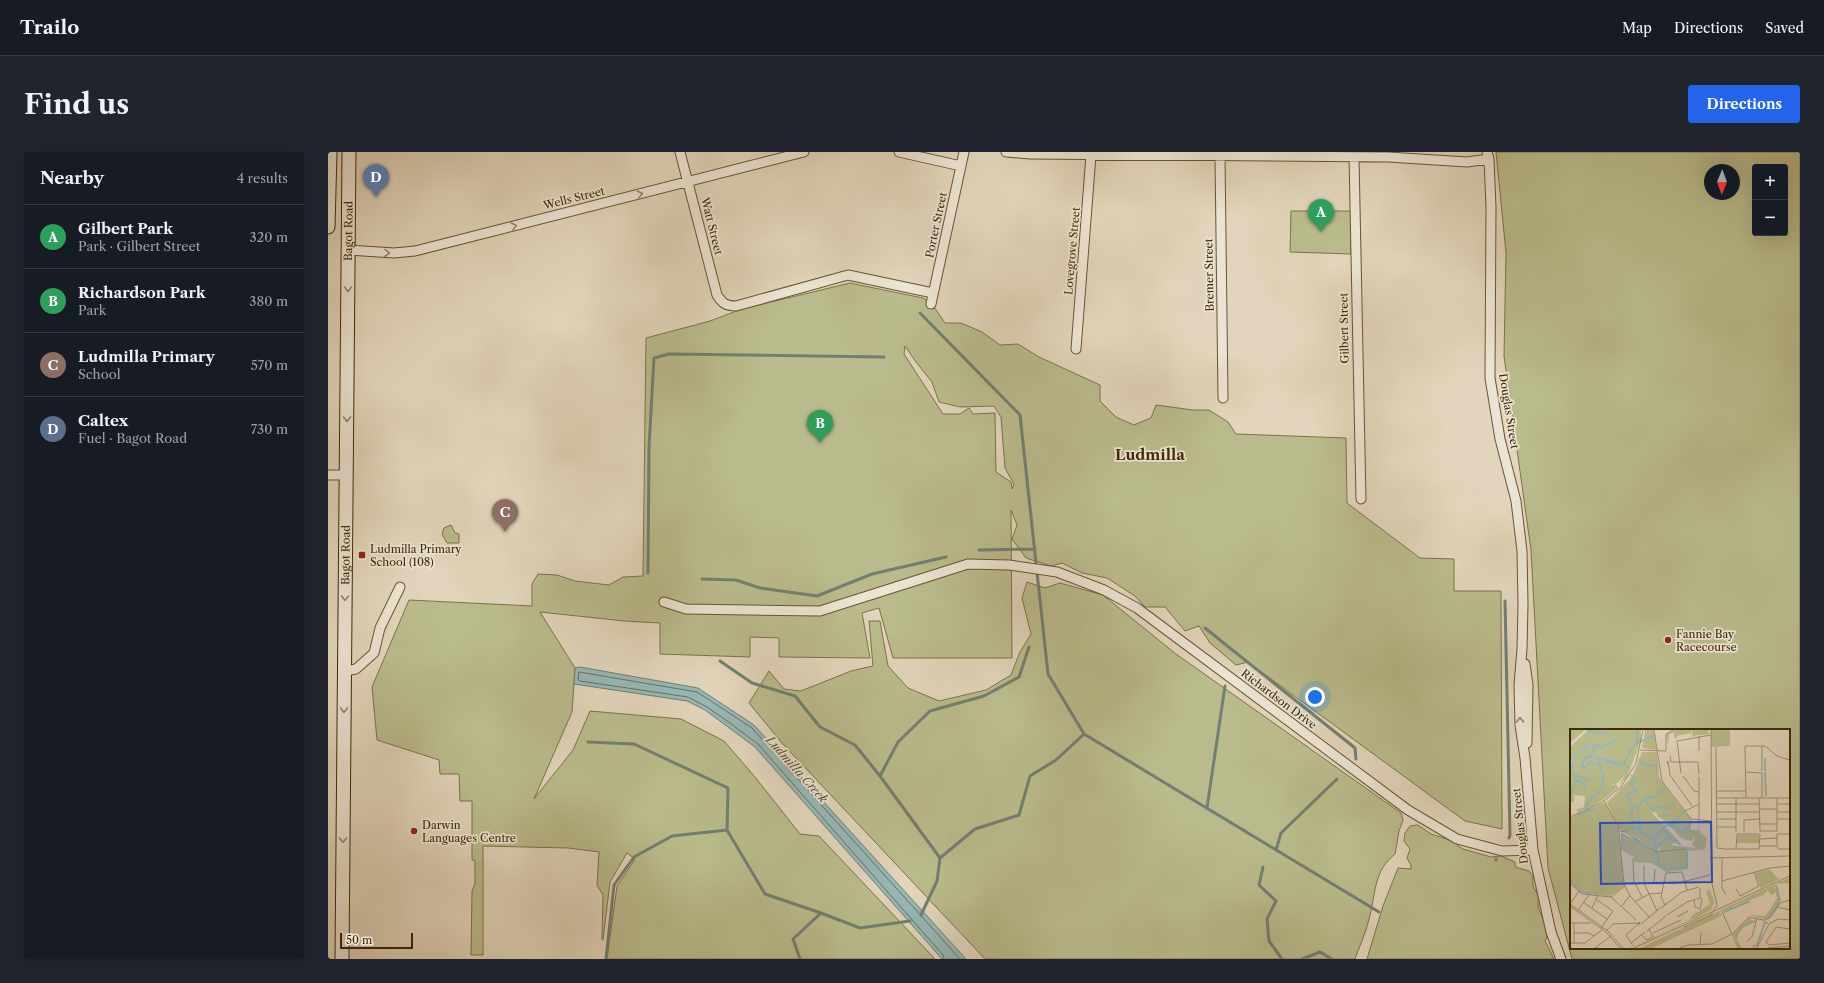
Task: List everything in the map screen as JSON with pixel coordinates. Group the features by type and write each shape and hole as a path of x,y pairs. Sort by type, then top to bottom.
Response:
{"main road":[{"name":"Bagot Road","path":"328,227 330,152"},
{"name":"Bagot Road","path":"342,959 349,152"}],"street":[{"name":"Watt Street","path":"680,152 717,295 729,306 736,306 848,276 933,293"},
{"name":"Wells Street","path":"348,250 394,253 415,251 804,152"},
{"path":"899,152 961,166"},
{"name":"Porter Street","path":"931,304 964,152"},
{"path":"1006,152 1091,155 1348,155 1467,162 1488,155"},
{"name":"Bremer Street","path":"1219,154 1223,398"},
{"name":"Lovegrove Street","path":"1076,349 1091,155"},
{"name":"Gilbert Street","path":"1348,155 1361,499"},
{"name":"Douglas Street","path":"1488,155 1491,207 1490,378 1500,440 1516,501 1522,566 1522,649 1528,685 1528,723 1525,758 1533,850 1551,932 1561,959"},
{"path":"328,475 347,475"},
{"name":"Richardson Drive","path":"664,602 686,609 820,611 968,564 1009,565 1057,572 1104,590 1137,608 1408,810 1458,839 1502,852 1533,850"},
{"path":"344,671 356,669 374,653 380,628 400,587"}],"green space":[{"name":"Fannie Bay Racecourse","path":"1496,152 1800,152 1800,959 1572,959 1548,868 1531,550 1504,356 1506,253"},
{"path":"1291,211 1351,211 1351,254 1290,252"},
{"path":"850,283 923,298 932,304 945,323 961,323 982,332 1000,345 1018,344 1039,357 1100,385 1100,401 1116,417 1134,425 1151,418 1156,405 1193,410 1209,410 1228,422 1236,434 1346,438 1347,503 1420,558 1454,559 1454,591 1501,591 1502,829 1465,821 1248,662 1236,665 1210,643 1199,626 1185,631 1165,607 1145,607 1135,596 1107,578 1082,573 1062,563 1051,566 1026,558 1012,539 1017,525 1011,510 1012,658 893,658 879,608 862,613 870,658 779,657 779,638 750,637 750,657 660,654 660,623 624,621 540,612 575,668 572,712 534,799 573,750 590,711 681,719 724,741 755,777 800,834 819,836 935,959 607,959 617,886 635,859 627,853 610,882 602,940 603,895 597,885 599,852 568,848 483,846 483,955 471,955 472,891 475,884 475,861 472,860 472,801 460,801 459,774 440,774 439,760 377,740 372,687 409,600 532,606 532,584 538,574 557,575 575,581 609,585 623,577 643,576 646,338 710,321 742,309","holes":["905,346 932,382 939,402 960,407 994,406 1001,417 1005,468 1014,484 1012,489 1011,482 996,472 995,413 973,414 969,408 960,414 943,414 904,354"]},
{"path":"451,525 455,533 459,534 459,543 447,543 442,534 444,528"},
{"path":"1027,582 1045,588 1060,583 1103,595 1176,654 1401,813 1403,820 1399,831 1395,854 1383,867 1379,874 1367,926 1355,959 985,959 782,743 749,703 769,671 784,689 801,691 851,671 873,666 869,621 880,621 888,666 908,688 939,701 986,690 1011,675 1020,652 1031,634 1022,598"},
{"path":"1418,825 1431,834 1456,842 1458,846 1463,849 1491,857 1501,856 1515,862 1515,867 1529,871 1533,876 1533,886 1539,897 1539,909 1544,920 1547,937 1545,941 1554,959 1367,959 1383,906 1398,868 1411,869 1411,865 1407,858 1410,849 1404,841 1405,833 1410,826"}],"water":[{"path":"580,667 698,688 754,725 966,959 942,959 755,747 705,710 687,701 574,684 575,668"}],"waterway":[{"path":"920,313 1020,415 1048,674 1084,734 1379,912"},
{"path":"648,573 649,447 654,358 669,354 884,357"},
{"path":"979,550 1035,549"},
{"path":"702,579 736,580 760,588 817,596 872,574 946,557"},
{"path":"1505,601 1509,838"},
{"path":"1205,628 1355,748 1356,759"},
{"path":"880,776 898,742 930,711 984,696 1019,677 1029,647"},
{"path":"720,661 752,683 795,696 820,727 855,745 880,776 940,858"},
{"path":"1207,808 1225,686"},
{"path":"921,915 937,881 940,858 975,829 1019,815 1030,776 1056,760 1084,734"},
{"path":"588,742 634,744 728,788 727,830"},
{"path":"1276,850 1281,833 1337,779"},
{"path":"606,959 614,885 634,857 672,836 727,830 765,894 821,913"},
{"path":"1263,867 1259,885 1276,901 1267,919 1269,941 1282,959"},
{"path":"800,959 793,939 821,913 860,928 910,921"},
{"path":"1302,959 1320,952 1332,959"}],"place":[{"name":"Caltex","path":"376,197"},
{"name":"Gilbert Park","path":"1321,232"},
{"name":"Richardson Park","path":"820,443"},
{"name":"Ludmilla Primary","path":"505,532"},
{"name":"Ludmilla Primary School (108)","path":"362,555"},
{"name":"Fannie Bay Racecourse","path":"1668,640"},
{"name":"Darwin Languages Centre","path":"414,831"}],"district":[{"name":"Ludmilla","path":"1150,454"}],"water label":[{"name":"Ludmilla Creek","path":"797,769"}]}
